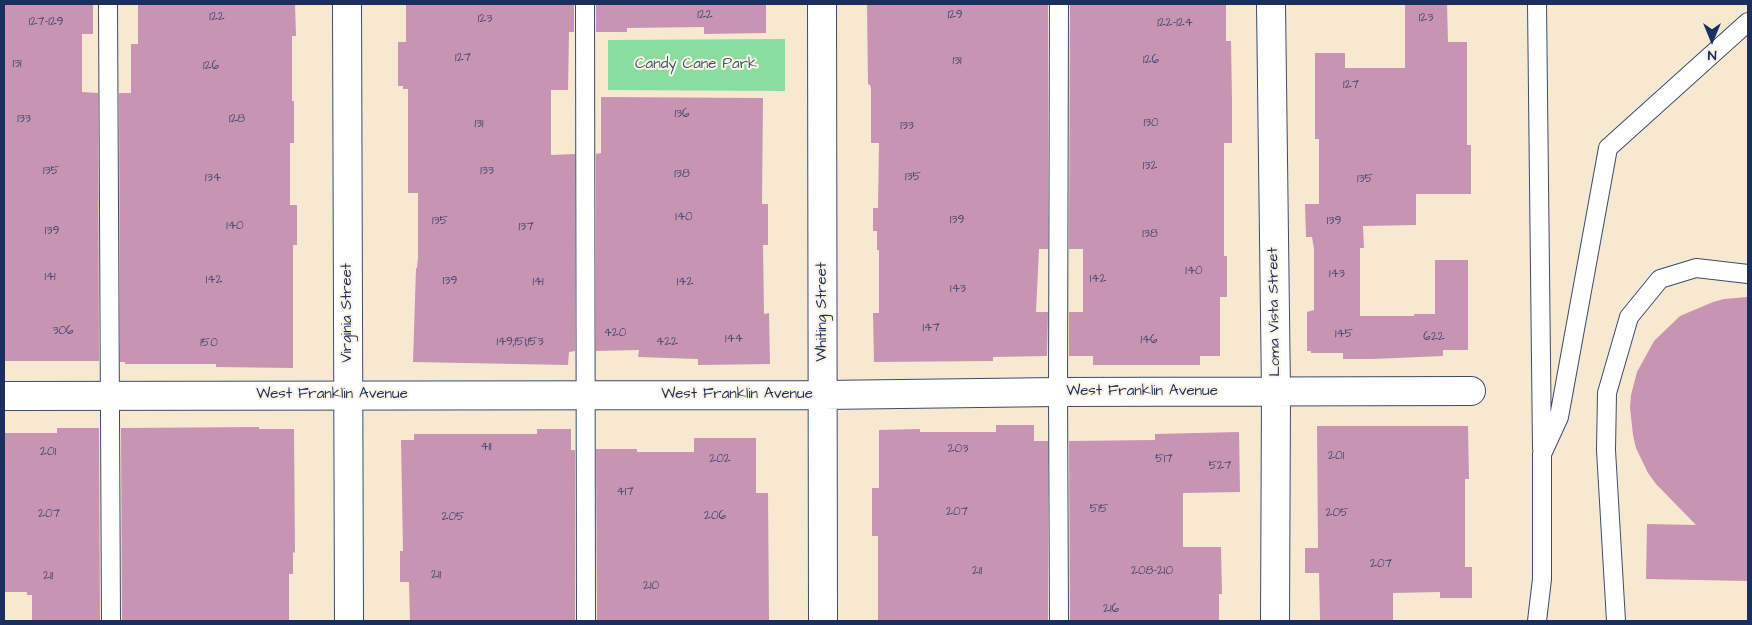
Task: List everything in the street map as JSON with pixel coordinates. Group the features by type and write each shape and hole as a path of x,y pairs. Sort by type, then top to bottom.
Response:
{"street":[{"name":"Virginia Street","path":"347,4 349,621"},
{"name":"Whiting Street","path":"822,4 823,621"},
{"name":"Loma Vista Street","path":"1271,4 1276,392 1275,621"},
{"name":"West Franklin Avenue","path":"4,396 348,394 824,395 1058,392 1471,391"}],"lane":[{"path":"108,4 111,621"},
{"path":"585,4 586,621"},
{"path":"1059,4 1059,621"},
{"path":"1537,4 1542,454 1542,579 1537,621"},
{"path":"1542,454 1559,417 1608,148 1748,22"},
{"path":"1616,621 1606,450 1607,393 1629,317 1660,279 1696,268 1748,274"}],"green space":[{"name":"Candy Cane Park","path":"785,39 785,91 608,90 608,40"}],"building":[{"path":"4,4 93,4 93,34 82,34 82,92 98,93 99,361 4,361"},
{"path":"138,4 295,4 296,36 292,36 294,143 290,143 290,205 297,205 297,245 293,245 293,368 216,367 216,364 125,364 125,362 120,362 119,93 131,93 131,44 138,44"},
{"path":"406,4 574,4 574,32 569,32 568,90 551,90 551,155 575,154 575,351 569,352 568,365 413,362 418,257 418,193 408,193 408,89 398,86 398,42 406,42"},
{"path":"596,4 766,4 766,33 704,34 704,27 627,28 627,32 596,32"},
{"path":"867,4 1048,4 1048,249 1039,249 1036,312 1048,312 1047,356 993,357 993,361 874,362 873,313 879,313 879,250 877,250 877,231 873,231 873,208 878,208 879,143 871,143 871,88 868,84"},
{"path":"1070,4 1226,4 1226,41 1231,41 1232,101 1232,143 1224,143 1224,256 1227,256 1227,297 1220,297 1220,356 1200,356 1200,365 1093,365 1093,356 1069,356 1069,312 1083,312 1083,249 1069,249"},
{"path":"1405,4 1447,4 1448,42 1467,42 1467,145 1471,145 1471,194 1416,194 1416,225 1363,226 1364,248 1360,248 1360,316 1435,314 1435,260 1468,260 1468,350 1443,350 1443,356 1372,359 1343,359 1343,353 1311,353 1311,351 1307,351 1307,312 1314,310 1314,249 1312,237 1306,237 1305,204 1319,204 1319,139 1315,139 1315,53 1345,53 1345,68 1405,68"},
{"path":"601,97 763,98 762,204 768,204 768,245 763,245 764,314 769,313 770,364 698,365 698,359 638,357 639,350 596,351 596,154 601,153"},
{"path":"1748,297 1748,581 1646,579 1647,524 1696,525 1656,484 1648,473 1636,448 1630,408 1637,372 1654,341 1680,316 1713,302"},
{"path":"996,425 1034,425 1034,441 1048,441 1048,621 878,621 878,536 872,536 872,488 879,488 879,430 920,429 920,432 996,432"},
{"path":"1317,426 1468,426 1469,479 1465,479 1465,567 1472,567 1472,598 1440,598 1440,592 1393,593 1393,621 1320,621 1319,573 1305,573 1305,548 1318,548"},
{"path":"259,427 259,429 294,429 295,553 293,552 293,574 289,574 289,621 122,621 121,428"},
{"path":"57,428 99,428 100,621 32,621 32,595 27,595 27,592 4,592 4,433 57,433"},
{"path":"537,429 571,429 571,450 575,450 575,621 410,621 409,582 400,582 400,551 403,551 401,440 414,440 414,434 537,434"},
{"path":"1239,432 1240,492 1183,493 1183,547 1221,547 1222,594 1219,594 1219,621 1070,621 1069,441 1155,440 1155,434"},
{"path":"694,438 756,438 756,493 768,493 769,621 597,621 596,449 637,449 637,452 694,452"}]}
